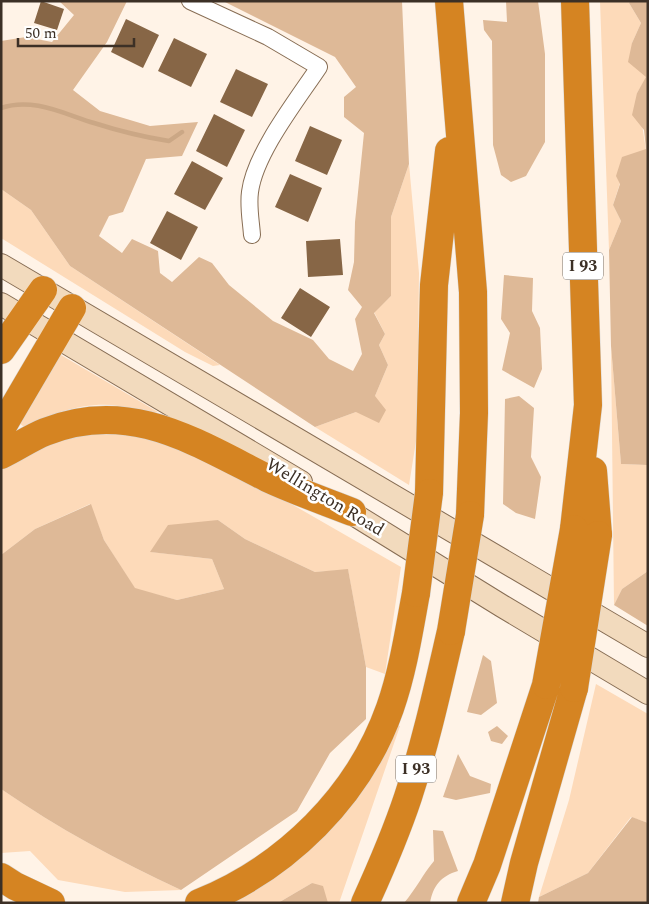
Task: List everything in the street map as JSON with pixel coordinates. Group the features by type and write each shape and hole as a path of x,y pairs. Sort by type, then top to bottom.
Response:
{"highway":[{"name":"I 93","path":"365,903 389,850 408,797 428,727 451,631 470,514 474,413 473,292 449,1"},
{"name":"I 93","path":"471,903 487,865 546,685 586,532 588,405 575,1"},
{"path":"199,903 225,892 286,853 325,815 358,772 376,741 390,708 401,672 416,593 429,493 434,285 456,85"},
{"path":"1,350 12,310 43,290"},
{"path":"1,429 72,308"},
{"path":"1,455 45,432 79,422 115,420 152,424 185,436 270,479 352,512"},
{"path":"515,903 524,863 574,688 586,532"},
{"path":"1,877 52,903"}],"main road":[{"name":"Wellington Road","path":"1,265 648,646"},
{"name":"Wellington Road","path":"12,310 352,512 502,606 648,693"}],"street":[{"path":"190,1 268,36 319,67 279,127 254,175 250,193 252,235"}],"shaded area":[{"path":"59,1 127,1 107,42 73,90 100,111 150,126 198,122 182,156 146,159 123,212 109,216 99,236 122,253 132,239 158,251 160,273 172,282 199,257 212,263 229,285 273,321 313,340 329,359 353,371 362,354 355,319 362,307 348,290 354,262 355,222 364,133 344,117 344,97 356,87 335,57 223,1 402,1 409,164 391,217 391,296 374,313 385,334 379,345 388,365 375,396 386,410 379,423 356,412 315,427 70,266 31,210 1,189 1,41 26,37 52,42 74,15"},
{"path":"506,1 538,1 545,54 545,142 526,176 511,182 501,175 493,145 492,41 484,30 483,20 507,22"},
{"path":"600,1 630,1 629,3 641,23 632,43 647,77 637,93 646,150 620,183 613,205 621,221 609,250"},
{"path":"630,1 648,1 647,465 621,464 611,346 609,250 621,221 613,205 620,184 616,176 622,157 646,149 644,130 632,115 637,93 646,77 628,62 632,43 641,23 629,3"},
{"path":"409,164 419,273 417,435 409,485 315,427 356,412 375,396 388,365 379,345 385,334 374,312 391,296 391,217"},
{"path":"1,189 31,210 70,266 220,365 213,366 185,352 1,238"},
{"path":"504,275 533,278 532,311 540,328 542,369 534,388 502,370 510,333 501,319"},
{"path":"611,346 621,464 647,465 648,462 648,571 622,589 614,605"},
{"path":"61,355 158,412 144,412 119,406 95,405 70,409 24,427 18,422"},
{"path":"519,396 534,408 531,457 541,477 535,519 516,513 503,504 505,399"},
{"path":"92,429 139,430 227,467 401,567 385,674 366,667 348,570 315,572 245,539 218,520 151,552 212,559 224,589 177,600 135,589 104,540 90,504 35,529 1,555 1,467 43,442"},
{"path":"91,504 104,540 135,588 177,600 224,589 212,559 150,552 168,525 218,520 245,539 315,572 348,569 366,667 366,719 330,753 297,811 181,890 89,843 1,789 1,555 35,529"},
{"path":"648,571 648,626 614,605 622,589"},
{"path":"483,655 491,661 497,703 481,715 467,712"},
{"path":"596,684 648,714 648,823 631,817 588,873 539,897 569,800"},
{"path":"392,724 400,726 339,903 328,903 312,883 278,903 214,903 285,863"},
{"path":"497,726 508,736 502,744 491,741 488,732"},
{"path":"458,754 470,776 491,784 490,793 456,800 443,797"},
{"path":"1,789 89,843 181,890 125,892 58,880 30,851 1,853"},
{"path":"632,817 648,823 648,903 538,903 539,897 588,873"},
{"path":"433,830 443,831 458,871 439,882 433,892 430,903 404,903 434,861"},
{"path":"312,883 323,886 328,903 278,903"}],"building":[{"path":"41,1 64,9 57,30 34,23"},
{"path":"126,19 159,35 143,68 111,52"},
{"path":"174,38 207,54 191,87 158,71"},
{"path":"236,69 268,84 252,117 220,102"},
{"path":"214,114 245,130 227,167 196,151"},
{"path":"310,126 342,140 327,175 295,161"},
{"path":"192,161 223,178 205,210 174,194"},
{"path":"290,174 322,188 308,222 275,207"},
{"path":"167,211 198,227 181,260 150,243"},
{"path":"340,239 343,275 308,277 306,241"},
{"path":"300,288 330,307 311,337 281,318"}],"waterway":[{"path":"1,108 25,104 48,108 122,131 169,141 182,132"}]}
